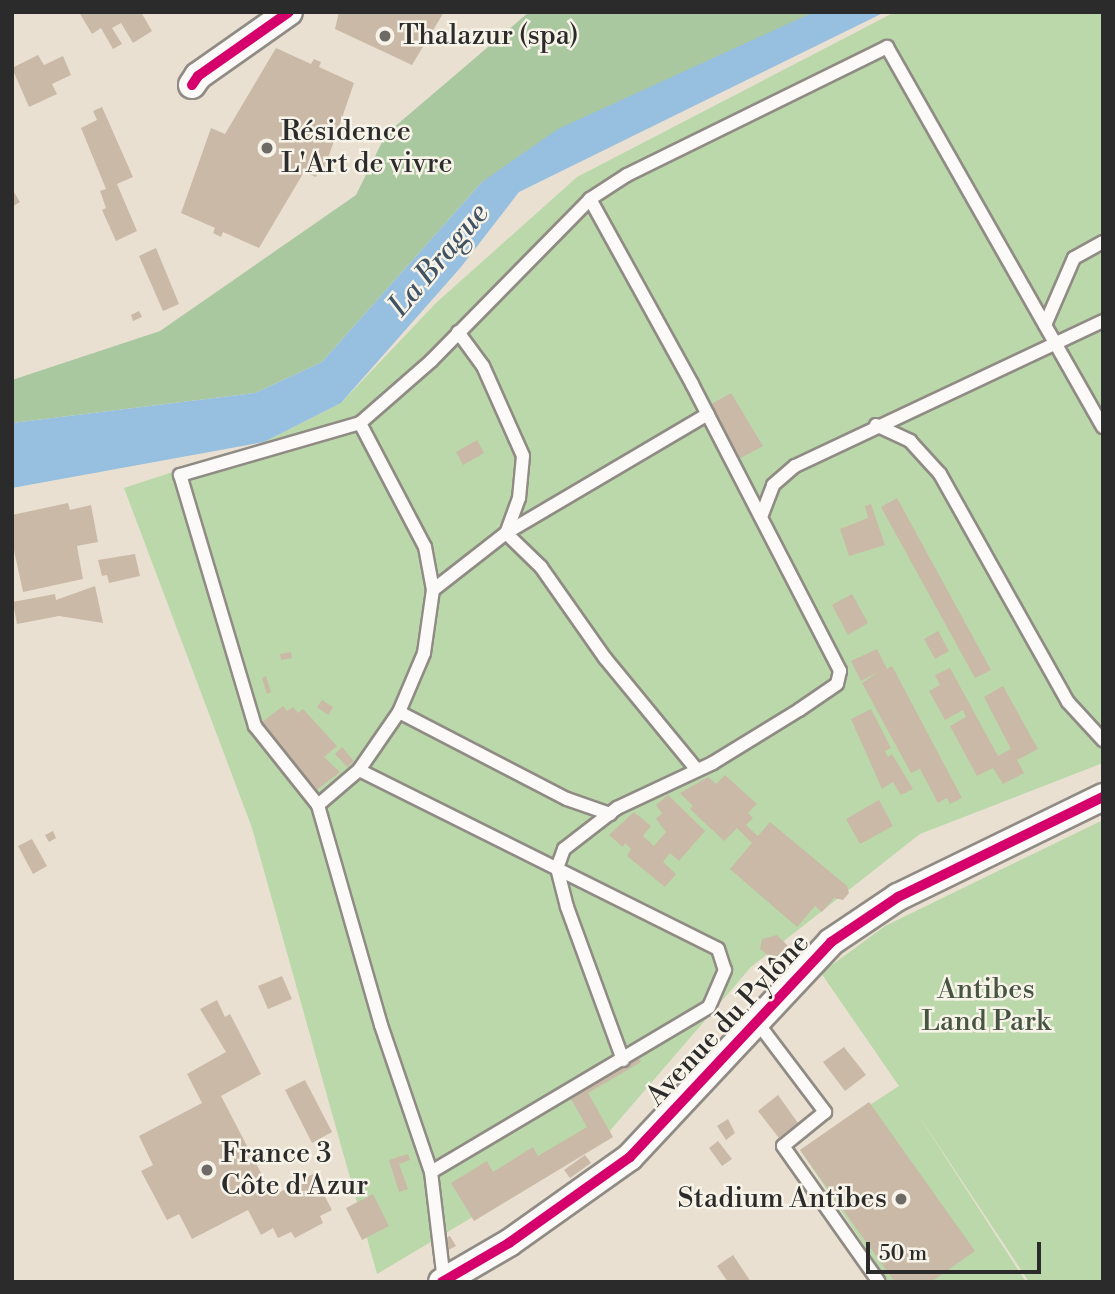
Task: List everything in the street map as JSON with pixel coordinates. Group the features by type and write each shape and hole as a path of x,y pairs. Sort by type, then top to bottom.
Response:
{"street":[{"path":"192,85 198,76 289,12"},
{"name":"Avenue du Pylône","path":"443,1281 509,1243 630,1157 831,942 898,897 1103,797"}],"lane":[{"path":"443,1281 431,1172 380,1026 318,805 256,726 180,475 360,423 458,332 590,199 627,175 887,47 1103,427"},
{"path":"590,199 708,414 840,671 837,684 697,771 610,814 564,849 557,868 623,1060"},
{"path":"1045,325 1074,258 1103,242"},
{"path":"761,517 774,485 795,467 876,425 1053,341 1075,337 1103,321"},
{"path":"458,332 483,366 523,456 519,498 506,533"},
{"path":"433,590 506,533 708,414"},
{"path":"318,805 359,770 399,712 424,653 433,590 425,547 360,423"},
{"path":"876,425 910,441 940,474 1068,702 1103,740"},
{"path":"506,533 541,567 605,658 697,771"},
{"path":"399,712 567,799 610,814"},
{"path":"359,770 718,949 725,970 709,1007 431,1172"},
{"path":"757,1021 825,1112 783,1146 879,1282"}],"green space":[{"path":"529,12 814,12 482,182 322,362 255,393 12,423 12,380 160,331 356,195 386,134"},
{"path":"895,12 1103,12 1103,763 920,834 751,967 602,1140 377,1274 252,828 124,488 264,442 341,403 436,303 577,177"},
{"name":"Antibes Land Park","path":"1103,820 1103,1282 1029,1282 913,1107 1026,1282 889,1282 800,1150 899,1086 821,973 885,926"}],"water":[{"name":"La Brague","path":"814,12 885,12 519,192 461,267 341,403 264,442 12,488 12,423 255,393 322,362 482,182 558,129"}],"building":[{"path":"79,12 141,12 152,31 133,43 121,23 112,28 122,44 113,49 101,28 92,34"},
{"name":"Thalazur (spa)","path":"339,12 444,12 412,65 335,29"},
{"name":"Résidence L'Art de vivre","path":"276,48 311,64 314,59 321,62 319,67 354,83 325,167 321,165 316,177 304,172 259,248 223,232 221,237 213,233 215,228 181,213 211,128 225,134"},
{"path":"38,55 44,65 63,56 71,75 52,84 57,94 29,107 12,68"},
{"path":"102,107 133,177 117,184 137,231 116,241 102,210 106,208 100,191 106,189 81,128 97,120 93,111"},
{"path":"12,189 20,202 12,207"},
{"path":"156,248 179,304 163,311 139,256"},
{"path":"139,311 142,317 133,321 131,315"},
{"path":"731,393 763,446 737,460 708,406"},
{"path":"477,440 484,453 463,465 456,452"},
{"path":"897,498 991,670 975,678 881,507"},
{"path":"68,503 70,510 91,505 98,542 77,546 83,579 23,592 12,541 12,515"},
{"path":"871,504 885,545 849,556 840,529 868,518 865,506"},
{"path":"135,554 140,576 109,583 107,575 102,576 98,560"},
{"path":"95,586 103,623 59,616 17,624 13,602 55,594 56,600"},
{"path":"852,594 868,623 848,635 832,605"},
{"path":"938,631 949,651 935,659 924,639"},
{"path":"877,649 887,669 892,666 962,798 950,804 947,798 938,803 920,769 911,773 862,683 878,672 861,681 851,661"},
{"path":"291,652 292,658 281,660 280,654"},
{"path":"950,668 998,756 1011,749 984,697 1003,686 1038,749 1017,760 1024,773 1003,784 993,768 977,776 950,726 966,717 963,710 945,720 929,691 940,685 935,675"},
{"path":"266,676 271,692 267,694 262,678"},
{"path":"322,700 333,707 328,715 317,707"},
{"path":"283,706 287,711 293,707 298,713 303,709 337,746 324,757 340,772 314,792 261,723"},
{"path":"871,709 891,748 885,751 888,757 892,754 913,789 901,795 893,782 882,789 851,719"},
{"path":"342,747 354,761 347,767 335,754"},
{"path":"725,775 757,804 748,813 753,818 746,825 758,836 770,822 847,886 849,893 843,900 834,898 822,912 815,906 797,927 730,869 752,843 737,828 724,841 690,809 693,806 680,793 708,777 716,784"},
{"path":"668,795 705,831 679,861 670,853 663,862 676,874 665,887 627,856 631,849 625,843 623,847 609,835 634,812 651,826 643,836 654,846 666,832 656,819 662,813 656,805"},
{"path":"879,800 893,826 860,844 846,819"},
{"path":"53,831 56,838 49,842 45,835"},
{"path":"32,839 47,866 33,874 18,846"},
{"path":"777,935 788,946 775,961 760,949 762,939"},
{"path":"282,976 292,999 268,1009 258,986"},
{"path":"217,1000 225,1017 230,1014 261,1074 221,1096 273,1196 313,1174 332,1210 320,1216 323,1223 295,1238 291,1232 278,1238 273,1228 261,1235 248,1210 192,1239 179,1214 167,1220 141,1171 153,1165 139,1136 202,1103 187,1074 226,1052 200,1009"},
{"path":"631,1044 641,1062 588,1093 613,1137 474,1221 451,1183 487,1161 493,1172 533,1147 538,1156 587,1127 563,1085"},
{"path":"844,1047 866,1075 845,1091 823,1062"},
{"path":"305,1080 332,1132 312,1143 285,1090"},
{"path":"778,1095 798,1123 779,1138 758,1111"},
{"name":"Stadium Antibes","path":"869,1102 975,1251 931,1282 895,1282 800,1150"},
{"path":"728,1119 735,1133 726,1140 717,1126"},
{"path":"718,1141 732,1159 722,1166 709,1148"},
{"path":"408,1154 410,1160 399,1164 408,1189 399,1192 389,1160"},
{"path":"585,1155 591,1163 570,1178 564,1170"},
{"path":"373,1194 389,1226 362,1240 346,1208"},
{"path":"450,1236 456,1246 448,1250 442,1239"},
{"path":"733,1255 751,1282 728,1282 717,1266"}],"cycle path":[{"path":"192,85 198,76 289,12"},
{"path":"442,1282 509,1243 630,1157 831,942 898,897 1103,797"}],"place":[{"name":"Thalazur (spa)","path":"385,36"},
{"name":"Résidence L'Art de vivre","path":"267,148"},
{"name":"France 3 Côte d'Azur","path":"207,1170"},
{"name":"Stadium Antibes","path":"901,1199"}]}
